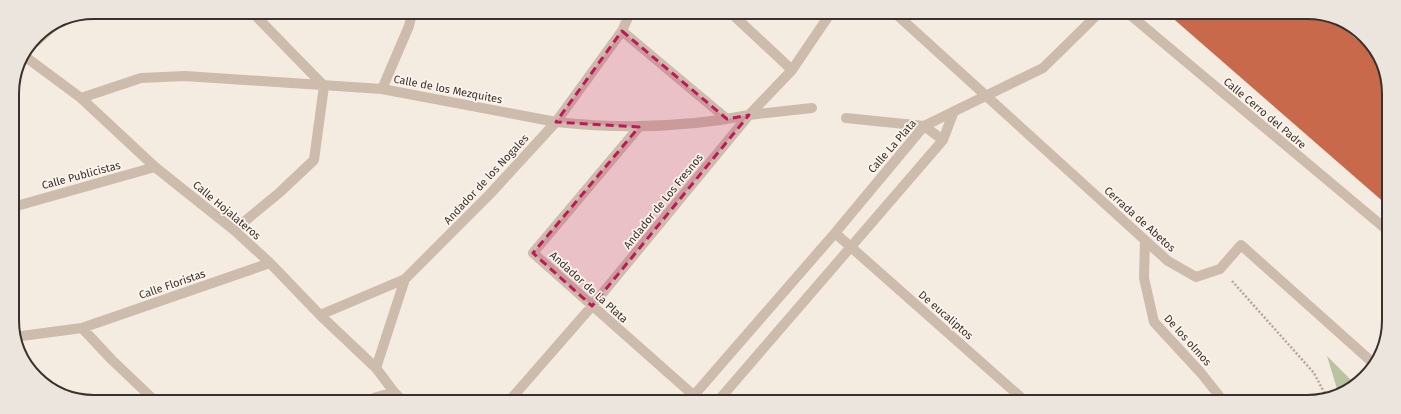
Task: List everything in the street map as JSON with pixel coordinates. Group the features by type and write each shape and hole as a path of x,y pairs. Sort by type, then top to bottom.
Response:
{"street":[{"path":"234,230 279,193 314,160 324,86 259,19"},
{"path":"382,89 411,19"},
{"name":"Andador de los Nogales","path":"320,315 405,279 490,194 556,122 622,31 627,19"},
{"path":"737,19 792,70"},
{"name":"Andador de Los Fresnos","path":"514,395 592,306 749,115 792,70 827,19"},
{"name":"Cerrada de Abetos","path":"902,19 1168,261 1196,277 1220,270"},
{"path":"723,395 943,140 954,111 988,96 1043,68 1093,19"},
{"name":"Calle Cerro del Padre","path":"1135,19 1382,226"},
{"path":"622,31 727,119"},
{"name":"Calle Hojalateros","path":"28,59 81,98 155,167 234,230 270,263 320,315 376,368 397,395"},
{"name":"Calle de los Mezquites","path":"81,98 141,78 185,76 382,89 556,122 639,128 667,126 812,108"},
{"name":"Calle La Plata","path":"697,395 924,126 954,111"},
{"path":"846,118 924,126 943,140"},
{"name":"Andador de La Plata","path":"639,128 533,253 690,395"},
{"name":"Calle Publicistas","path":"19,204 155,167"},
{"name":"De eucaliptos","path":"835,233 1018,395"},
{"name":"De los olmos","path":"1146,241 1144,278 1154,322 1201,373 1218,395"},
{"path":"1220,270 1240,244 1370,360"},
{"name":"Calle Floristas","path":"21,336 82,328 270,263"},
{"path":"376,368 405,279"},
{"path":"82,328 112,360 149,395"},
{"path":"384,395 394,392"}],"path":[{"path":"1220,270 1238,285 1314,373 1324,392"}],"highlighted area":[{"path":"622,31 727,119 749,115 592,306 533,253 639,127 556,122"}],"green space":[{"path":"1327,356 1351,380 1337,389"}],"building":[{"path":"1174,19 1317,20 1336,25 1344,29 1364,45 1372,57 1381,80 1382,201"}]}
